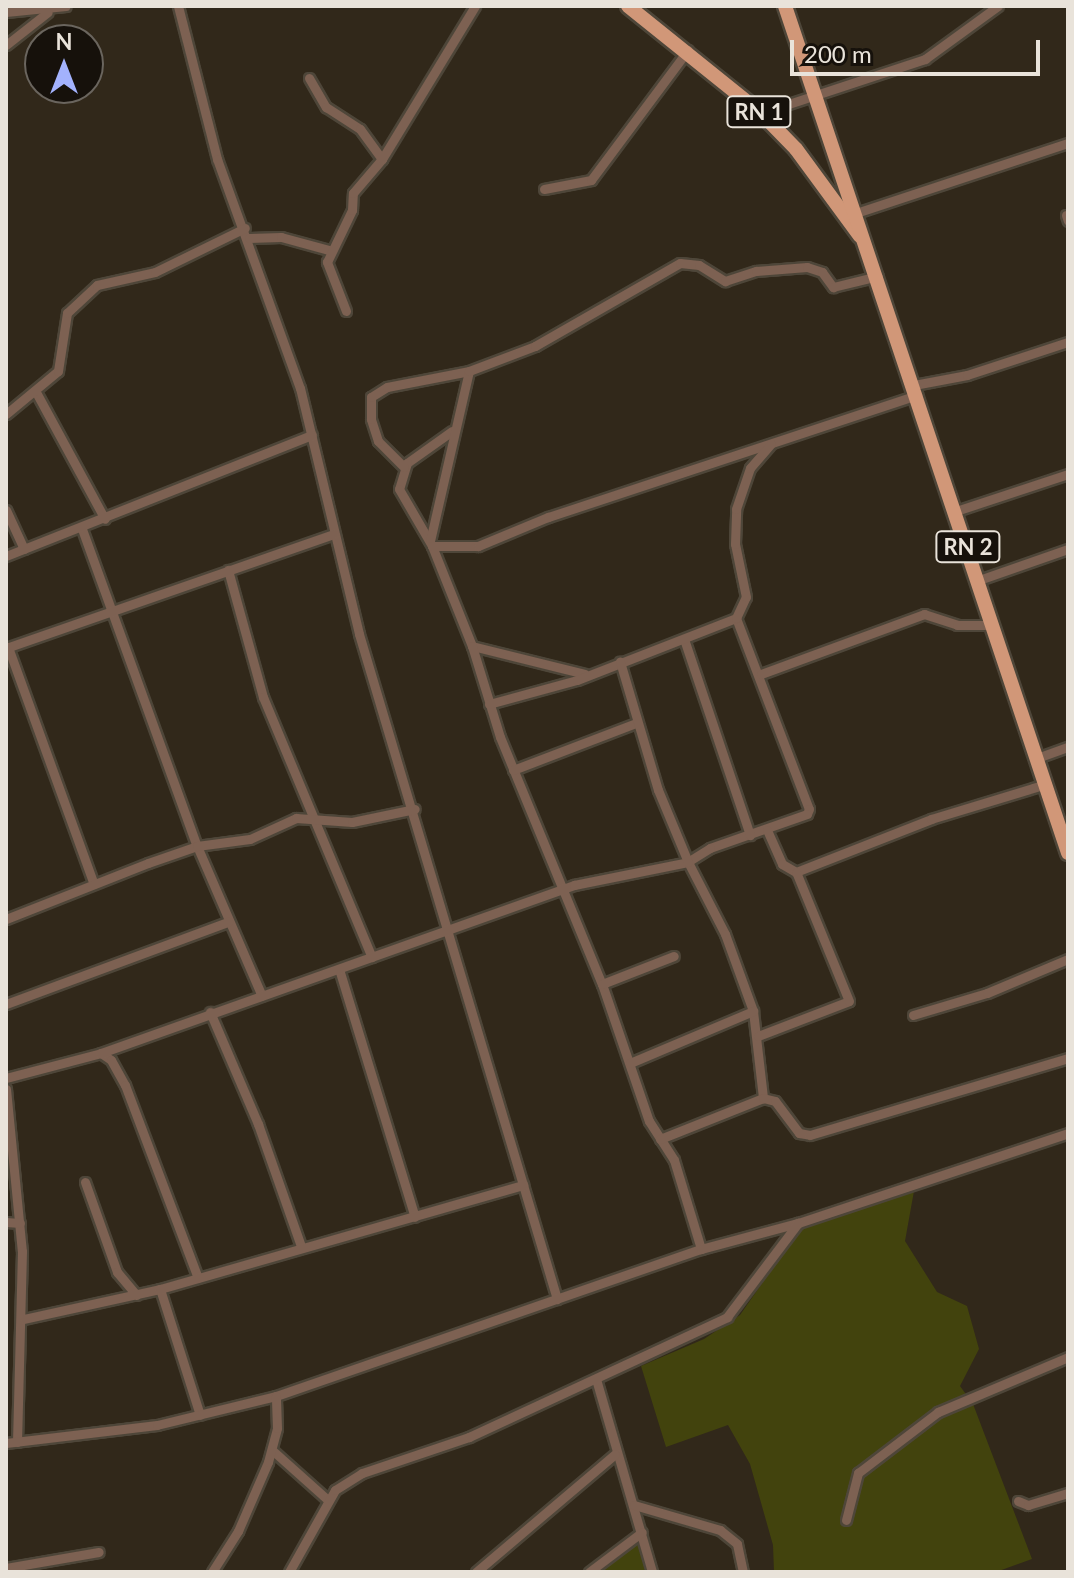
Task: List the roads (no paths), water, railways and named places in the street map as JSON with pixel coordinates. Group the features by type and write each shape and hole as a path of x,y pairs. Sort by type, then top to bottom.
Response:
{"main road":[{"name":"RN 1","path":"628,6 688,50 761,113 796,149 865,243"},
{"name":"RN 2","path":"785,6 878,276 1068,853"}],"street":[{"path":"6,12 48,12 66,6"},
{"path":"178,6 217,159 247,233 312,435 366,656 415,809 557,1299"},
{"path":"346,311 327,262 329,250 344,228 353,193 382,159 475,6"},
{"path":"761,113 925,59 998,6"},
{"path":"6,45 48,12"},
{"path":"544,189 591,180 688,50"},
{"path":"309,78 326,107 360,129 382,159"},
{"path":"856,213 1068,143"},
{"path":"6,414 37,394 62,362 67,313 97,285 155,272 247,233 281,237 329,250"},
{"path":"404,467 378,441 371,419 371,397 387,387 469,371 535,346 680,263 699,265 725,281 756,271 807,267 822,272 833,287 878,276"},
{"path":"431,544 478,546 548,517 774,442 916,390 1068,342"},
{"path":"431,544 452,431 469,371"},
{"path":"37,394 105,519"},
{"path":"452,431 404,467 399,489 431,544 472,646 513,770 565,890 660,1139 674,1160 701,1249"},
{"path":"6,556 82,529 312,435"},
{"path":"489,704 620,662 736,618 746,597 736,554 736,509 750,468 774,442"},
{"path":"956,511 1068,474"},
{"path":"6,510 24,549"},
{"path":"422,526 435,519"},
{"path":"82,529 197,846 262,996"},
{"path":"94,884 7,648 111,609 334,534"},
{"path":"979,580 1068,549"},
{"path":"228,570 263,697 372,957"},
{"path":"761,674 924,614 957,625 993,625"},
{"path":"6,1078 101,1053 210,1012 613,873 688,862 809,812 761,674 736,618"},
{"path":"684,639 750,835"},
{"path":"472,646 585,674"},
{"path":"620,662 636,723 688,862 725,934 753,1011 763,1098"},
{"path":"513,770 636,723"},
{"path":"1037,758 1068,747"},
{"path":"796,872 931,819 1046,784"},
{"path":"6,919 197,846 250,839 296,818 352,822 415,809"},
{"path":"758,1036 849,1001 796,872 782,864 767,830"},
{"path":"6,1004 228,922"},
{"path":"602,984 674,956"},
{"path":"913,1015 987,993 1068,959"},
{"path":"339,969 415,1217"},
{"path":"630,1063 753,1011"},
{"path":"210,1012 258,1124 301,1246"},
{"path":"101,1053 111,1060 125,1085 198,1278"},
{"path":"660,1139 763,1098 775,1101 799,1133 810,1135 1068,1058"},
{"path":"6,1089 20,1223 24,1319 17,1442"},
{"path":"6,1443 200,1415 276,1396 701,1249 798,1223 1068,1133"},
{"path":"85,1182 117,1272 136,1295"},
{"path":"24,1319 160,1289 301,1246 523,1185"},
{"path":"6,1222 20,1223"},
{"path":"289,1572 328,1500 362,1473 469,1437 727,1317 798,1223"},
{"path":"160,1289 200,1415"},
{"path":"846,1520 858,1473 938,1412 1068,1357"},
{"path":"596,1379 615,1454 634,1505 652,1572"},
{"path":"212,1572 256,1494 272,1450 276,1396"},
{"path":"272,1450 328,1500"},
{"path":"476,1572 615,1454"},
{"path":"1018,1501 1028,1505 1068,1493"},
{"path":"634,1505 720,1530 737,1544 743,1572"},
{"path":"589,1572 642,1532"},
{"path":"6,1568 99,1552"}]}
